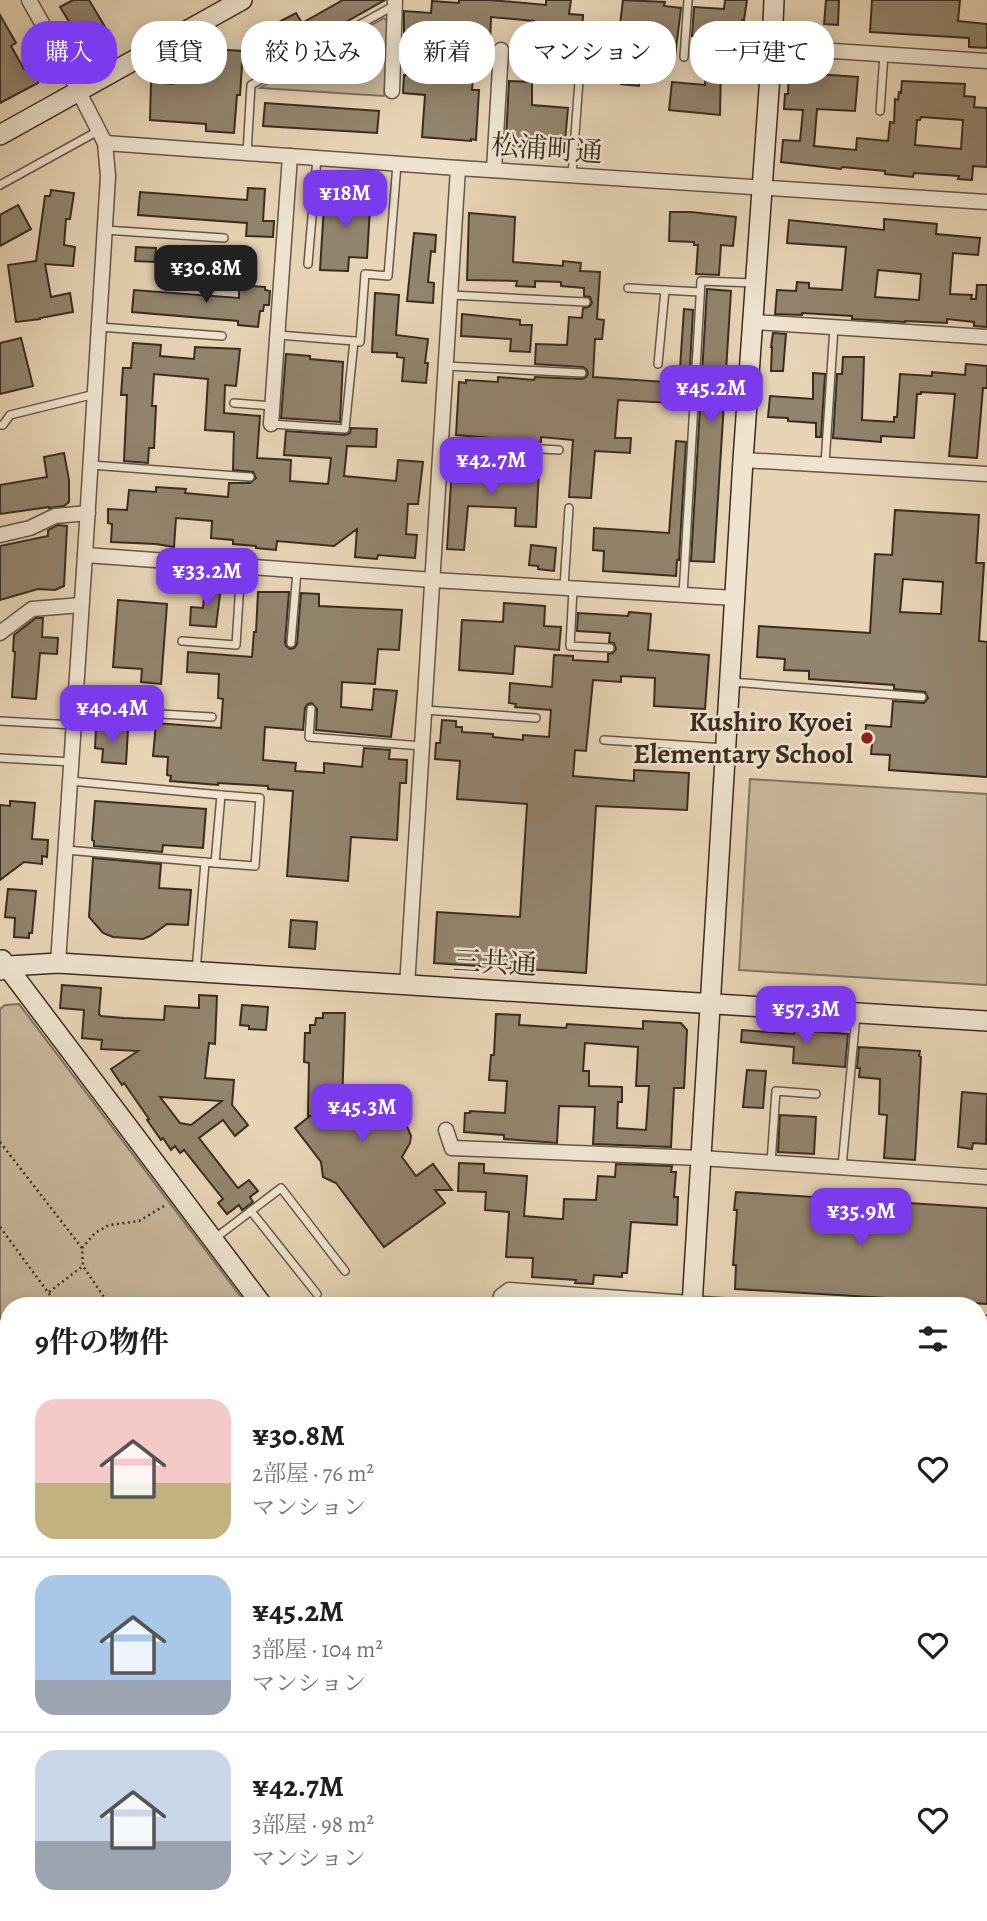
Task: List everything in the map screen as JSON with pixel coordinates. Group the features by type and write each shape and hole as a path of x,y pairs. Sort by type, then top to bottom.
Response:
{"street":[{"path":"29,0 102,137 108,176 58,963"},
{"path":"0,135 242,0"},
{"path":"773,21 774,0"},
{"path":"392,91 396,2"},
{"path":"494,170 501,50"},
{"path":"834,51 987,61"},
{"path":"693,1297 743,460 769,84"},
{"name":"松浦町通","path":"102,137 247,153 987,202"},
{"path":"271,424 290,156"},
{"path":"407,986 458,168"},
{"path":"752,322 987,337"},
{"path":"743,460 987,474"},
{"path":"0,535 30,528 55,516 88,513"},
{"path":"85,555 735,598"},
{"path":"0,633 32,609 81,606"},
{"name":"三共通","path":"3,965 58,963 987,1021"},
{"path":"3,965 256,1297"},
{"path":"446,1130 452,1148 701,1158 987,1177"},
{"path":"501,1297 509,1290 601,1297"}],"lane":[{"path":"684,57 688,0"},
{"path":"247,153 251,85 396,2"},
{"path":"880,111 884,54"},
{"path":"572,175 579,84"},
{"path":"0,185 102,137"},
{"path":"308,264 317,158"},
{"path":"278,335 360,342 365,274 388,276 397,164"},
{"path":"105,230 225,238"},
{"path":"683,595 701,281 755,283"},
{"path":"628,288 700,292"},
{"path":"658,364 665,290"},
{"path":"451,295 586,302"},
{"path":"99,327 222,336"},
{"path":"825,465 834,327"},
{"path":"271,424 345,429 354,341"},
{"path":"446,366 582,373"},
{"path":"0,425 3,425 10,415 95,394"},
{"path":"234,402 273,406"},
{"path":"441,443 559,450"},
{"path":"91,464 250,477"},
{"path":"569,508 570,646 610,648"},
{"path":"182,641 236,645 241,566"},
{"path":"291,643 297,570"},
{"path":"730,682 922,697"},
{"path":"75,709 212,717"},
{"path":"311,709 309,737 422,746"},
{"path":"425,710 536,718"},
{"path":"0,721 74,725"},
{"path":"604,740 726,748"},
{"path":"0,758 72,762"},
{"path":"66,850 255,866 260,798 70,781"},
{"path":"215,863 221,795"},
{"path":"196,972 205,862"},
{"path":"842,1167 857,1014"},
{"path":"771,1163 776,1091 816,1094"},
{"path":"214,1240 281,1188 345,1271"},
{"path":"251,1211 317,1294"}],"path":[{"path":"0,1142 82,1248 83,1266 104,1297"},
{"path":"82,1248 94,1233 109,1225 139,1221 181,1196"},
{"path":"0,1227 51,1297"},
{"path":"48,1293 83,1266"}],"shaded area":[{"path":"384,18 389,23 385,81 385,21 379,21"},
{"path":"267,84 385,84 384,96 260,88"},
{"path":"750,779 987,794 987,985 739,970"},
{"path":"19,1004 241,1297 0,1297 0,1009 5,1005"}],"building":[{"path":"73,0 89,0 101,21 69,21 60,7"},
{"path":"343,0 385,0 348,21 306,21"},
{"path":"459,0 490,0 546,5 546,0 571,0 569,14 583,15 583,21 534,21 491,17 491,21 404,21 404,11 431,13 432,1 459,3"},
{"path":"623,0 665,2 664,6 681,8 676,49 676,21 620,21"},
{"path":"725,0 747,0 742,21 693,21 694,7 724,9"},
{"path":"826,0 839,0 838,25 834,25 834,21 824,21"},
{"path":"872,0 960,0 958,21 987,24 987,48 969,47 969,38 870,32"},
{"path":"296,13 301,21 281,21"},
{"path":"0,15 16,43 11,46 21,64 21,84 36,84 0,103"},
{"path":"227,50 241,51 240,95 237,95 234,133 206,131 206,124 150,120 151,84 227,84"},
{"path":"834,75 858,77 855,111 817,109 814,146 856,150 857,138 888,141 890,122 894,123 895,99 898,100 899,92 901,93 902,81 965,84 964,96 975,97 974,107 987,108 987,167 973,166 972,180 958,179 959,176 914,173 913,177 885,174 885,171 781,162 783,140 800,141 803,110 784,109 785,94 788,94 788,84 834,84","holes":["921,117 963,120 961,149 915,145 917,120"]},
{"path":"509,81 509,84 532,84 532,105 568,108 564,152 508,145 509,138 506,138"},
{"path":"404,84 473,84 472,90 479,90 476,140 422,137 425,95 403,93"},
{"path":"672,84 721,84 720,115 669,110"},
{"path":"265,103 379,111 377,133 263,126"},
{"path":"248,188 265,189 263,221 274,221 273,237 246,236 247,223 138,215 140,192 247,200"},
{"path":"51,190 74,193 70,219 66,219 64,245 75,247 73,266 45,264 51,297 70,293 73,312 16,322 8,265 36,261 45,196 50,196"},
{"path":"333,190 371,192 367,258 349,257 348,271 320,270 324,206 333,206"},
{"path":"18,205 31,229 0,246 0,215"},
{"path":"670,212 736,217 733,246 721,245 719,275 696,274 698,245 694,245 694,242 669,241"},
{"path":"469,213 515,217 513,262 563,266 563,261 581,263 580,271 600,272 597,319 604,320 602,339 595,339 593,377 679,383 684,309 693,310 688,404 618,400 615,438 631,438 630,453 595,451 591,498 569,497 573,440 541,437 541,442 456,435 459,382 498,382 498,377 534,380 535,377 582,379 588,374 583,367 535,364 536,344 567,345 569,317 582,318 583,308 592,303 590,297 584,296 584,288 561,286 561,282 535,281 535,287 516,286 517,281 467,280"},
{"path":"884,219 937,224 936,234 980,238 978,255 953,253 950,294 972,295 971,299 976,299 977,285 987,285 987,327 974,326 974,322 947,319 947,323 905,322 852,319 852,316 775,314 777,290 796,291 797,282 809,283 809,288 842,290 846,247 787,243 789,220 884,230","holes":["878,270 921,274 919,300 875,297"]},
{"path":"414,233 436,235 435,252 431,251 428,282 434,283 433,303 407,301"},
{"path":"136,247 156,248 155,262 135,261"},
{"path":"239,285 265,287 265,290 270,291 269,305 264,305 263,311 260,311 258,327 238,325 238,321 132,312 134,290 239,298"},
{"path":"707,289 731,291 714,562 691,561"},
{"path":"375,293 399,295 396,335 428,339 426,383 402,381 404,358 397,357 397,353 372,352"},
{"path":"462,314 520,320 520,325 532,325 530,352 510,351 511,339 461,336"},
{"path":"773,333 786,334 783,371 771,371"},
{"path":"21,338 33,386 0,394 0,343"},
{"path":"133,343 161,345 160,356 194,359 195,347 240,349 236,386 225,385 224,413 260,416 257,458 291,460 290,481 328,484 331,458 284,455 286,431 345,435 350,433 351,428 377,429 376,447 347,446 344,476 396,481 398,460 423,462 418,504 408,504 406,534 417,535 415,558 378,555 377,559 355,557 357,529 334,546 277,541 276,550 211,538 212,521 176,518 174,547 111,542 112,524 108,523 108,509 127,510 129,490 156,492 156,487 186,489 185,493 228,497 229,483 250,483 256,478 253,472 233,470 234,432 205,430 208,379 154,374 154,448 149,448 148,463 124,461 127,395 121,395 123,368 131,368"},
{"path":"286,354 343,362 340,422 281,418"},
{"path":"843,357 864,357 862,420 894,422 894,417 897,417 900,374 932,376 932,372 965,375 966,364 987,366 987,388 983,388 977,458 949,456 955,394 917,394 914,438 881,436 881,442 833,438 837,374 842,374"},
{"path":"813,373 825,374 821,437 816,437 816,423 768,417 770,396 813,399"},
{"path":"676,441 686,442 676,576 603,571 604,551 593,550 594,528 669,533"},
{"path":"64,453 69,480 69,502 64,506 0,514 0,485 47,477 44,457"},
{"path":"452,466 539,470 536,527 515,526 516,508 468,506 464,550 447,549"},
{"path":"895,510 979,515 976,563 984,563 979,641 987,642 987,777 889,770 890,755 871,754 872,744 865,743 866,725 891,727 893,701 924,703 928,698 925,692 894,689 894,685 809,679 809,671 784,670 785,659 757,657 759,626 870,633 875,554 892,555","holes":["903,579 943,582 941,614 900,612"]},
{"path":"58,525 67,526 64,586 55,590 38,589 0,600 0,546 48,536 48,530"},
{"path":"531,545 556,548 554,571 529,565"},
{"path":"205,584 221,586 216,627 190,625 191,607 203,608"},
{"path":"258,592 289,592 285,642 290,649 297,644 301,593 319,594 319,606 402,610 399,650 378,649 375,684 342,682 341,707 372,710 374,689 397,691 391,737 316,730 317,709 312,703 305,708 303,730 265,727 263,760 296,763 295,771 324,773 324,763 362,767 364,748 390,750 389,759 407,760 406,783 400,783 397,840 351,837 348,881 287,876 293,791 268,789 268,786 170,781 171,776 167,775 168,757 153,756 156,723 221,728 223,699 218,698 219,674 187,672 188,652 252,657"},
{"path":"118,600 167,604 161,684 141,682 142,669 113,667"},
{"path":"504,603 545,606 544,626 561,627 559,650 515,646 513,674 459,670 462,620 503,622"},
{"path":"629,612 651,614 648,650 709,655 705,709 654,706 655,678 621,676 621,682 593,680 586,751 575,750 573,776 634,781 634,770 689,773 687,810 596,806 586,973 434,963 437,912 520,917 527,804 457,799 460,761 435,759 442,720 456,721 456,727 462,727 462,732 493,734 493,737 523,740 523,735 549,737 551,710 515,707 516,704 509,703 510,683 552,687 554,655 573,656 573,660 608,662 608,654 616,649 614,643 609,642 610,633 577,631 578,613 628,616"},
{"path":"36,618 43,618 42,637 58,638 57,654 40,653 36,699 12,697 14,635"},
{"path":"96,728 128,730 126,764 102,762 103,749 95,748"},
{"path":"10,801 35,803 32,839 48,840 47,857 42,856 42,864 24,862 0,880 0,805 10,806"},
{"path":"95,801 206,809 203,848 163,845 162,852 94,846 92,840"},
{"path":"93,858 161,864 159,888 191,890 188,925 167,924 143,939 113,937 103,933 89,917"},
{"path":"8,889 36,891 32,933 29,933 29,938 14,937 15,918 5,917"},
{"path":"291,920 317,922 315,949 289,947"},
{"path":"62,985 101,988 99,1014 124,1018 164,1020 165,1006 199,1008 199,995 217,996 215,1044 209,1043 205,1078 234,1080 232,1105 248,1125 235,1136 223,1120 199,1138 238,1188 249,1180 258,1191 250,1197 253,1202 242,1210 239,1205 227,1214 218,1203 223,1199 184,1150 180,1153 175,1146 171,1150 163,1138 161,1140 124,1083 122,1085 111,1069 138,1051 101,1049 102,1040 82,1038 84,1010 60,1008","holes":["160,1097 222,1101 191,1125 180,1123"]},
{"path":"242,1005 268,1007 266,1030 249,1029 249,1026 240,1025"},
{"path":"323,1013 345,1013 342,1106 361,1107 377,1129 394,1120 406,1124 411,1136 402,1157 416,1176 433,1164 452,1190 435,1190 445,1203 384,1247 336,1183 323,1177 321,1162 295,1128 310,1116 309,1063 304,1062 305,1033 310,1033 310,1025 315,1025 316,1018 323,1018"},
{"path":"496,1014 520,1015 519,1025 566,1028 567,1024 643,1029 643,1021 681,1023 687,1030 684,1088 674,1088 671,1147 593,1144 595,1107 559,1106 557,1143 504,1139 504,1135 464,1132 465,1113 505,1113 507,1081 489,1080 491,1055 494,1055","holes":["585,1043 638,1047 636,1086 649,1086 646,1130 617,1128 618,1102 622,1102 622,1087 589,1086 589,1071 583,1071"]},
{"path":"742,1030 848,1034 845,1067 793,1063 794,1047 741,1042"},
{"path":"859,1047 920,1051 915,1160 884,1158 887,1115 879,1114 880,1079 859,1077"},
{"path":"747,1070 766,1071 763,1108 743,1107"},
{"path":"962,1092 987,1094 986,1144 973,1143 972,1149 958,1147"},
{"path":"780,1115 816,1117 814,1154 778,1152"},
{"path":"459,1163 484,1164 484,1173 527,1176 524,1216 560,1219 563,1219 564,1199 596,1200 598,1176 615,1177 616,1164 672,1166 671,1172 676,1172 674,1197 678,1197 677,1225 631,1222 627,1273 622,1273 622,1277 594,1275 593,1284 532,1277 533,1258 506,1257 509,1212 485,1210 486,1192 458,1191"},
{"path":"736,1192 987,1208 987,1297 869,1297 735,1289 736,1265 733,1265 737,1210 734,1210"}],"place":[{"name":"Kushiro Kyoei Elementary School","path":"867,738"}]}
